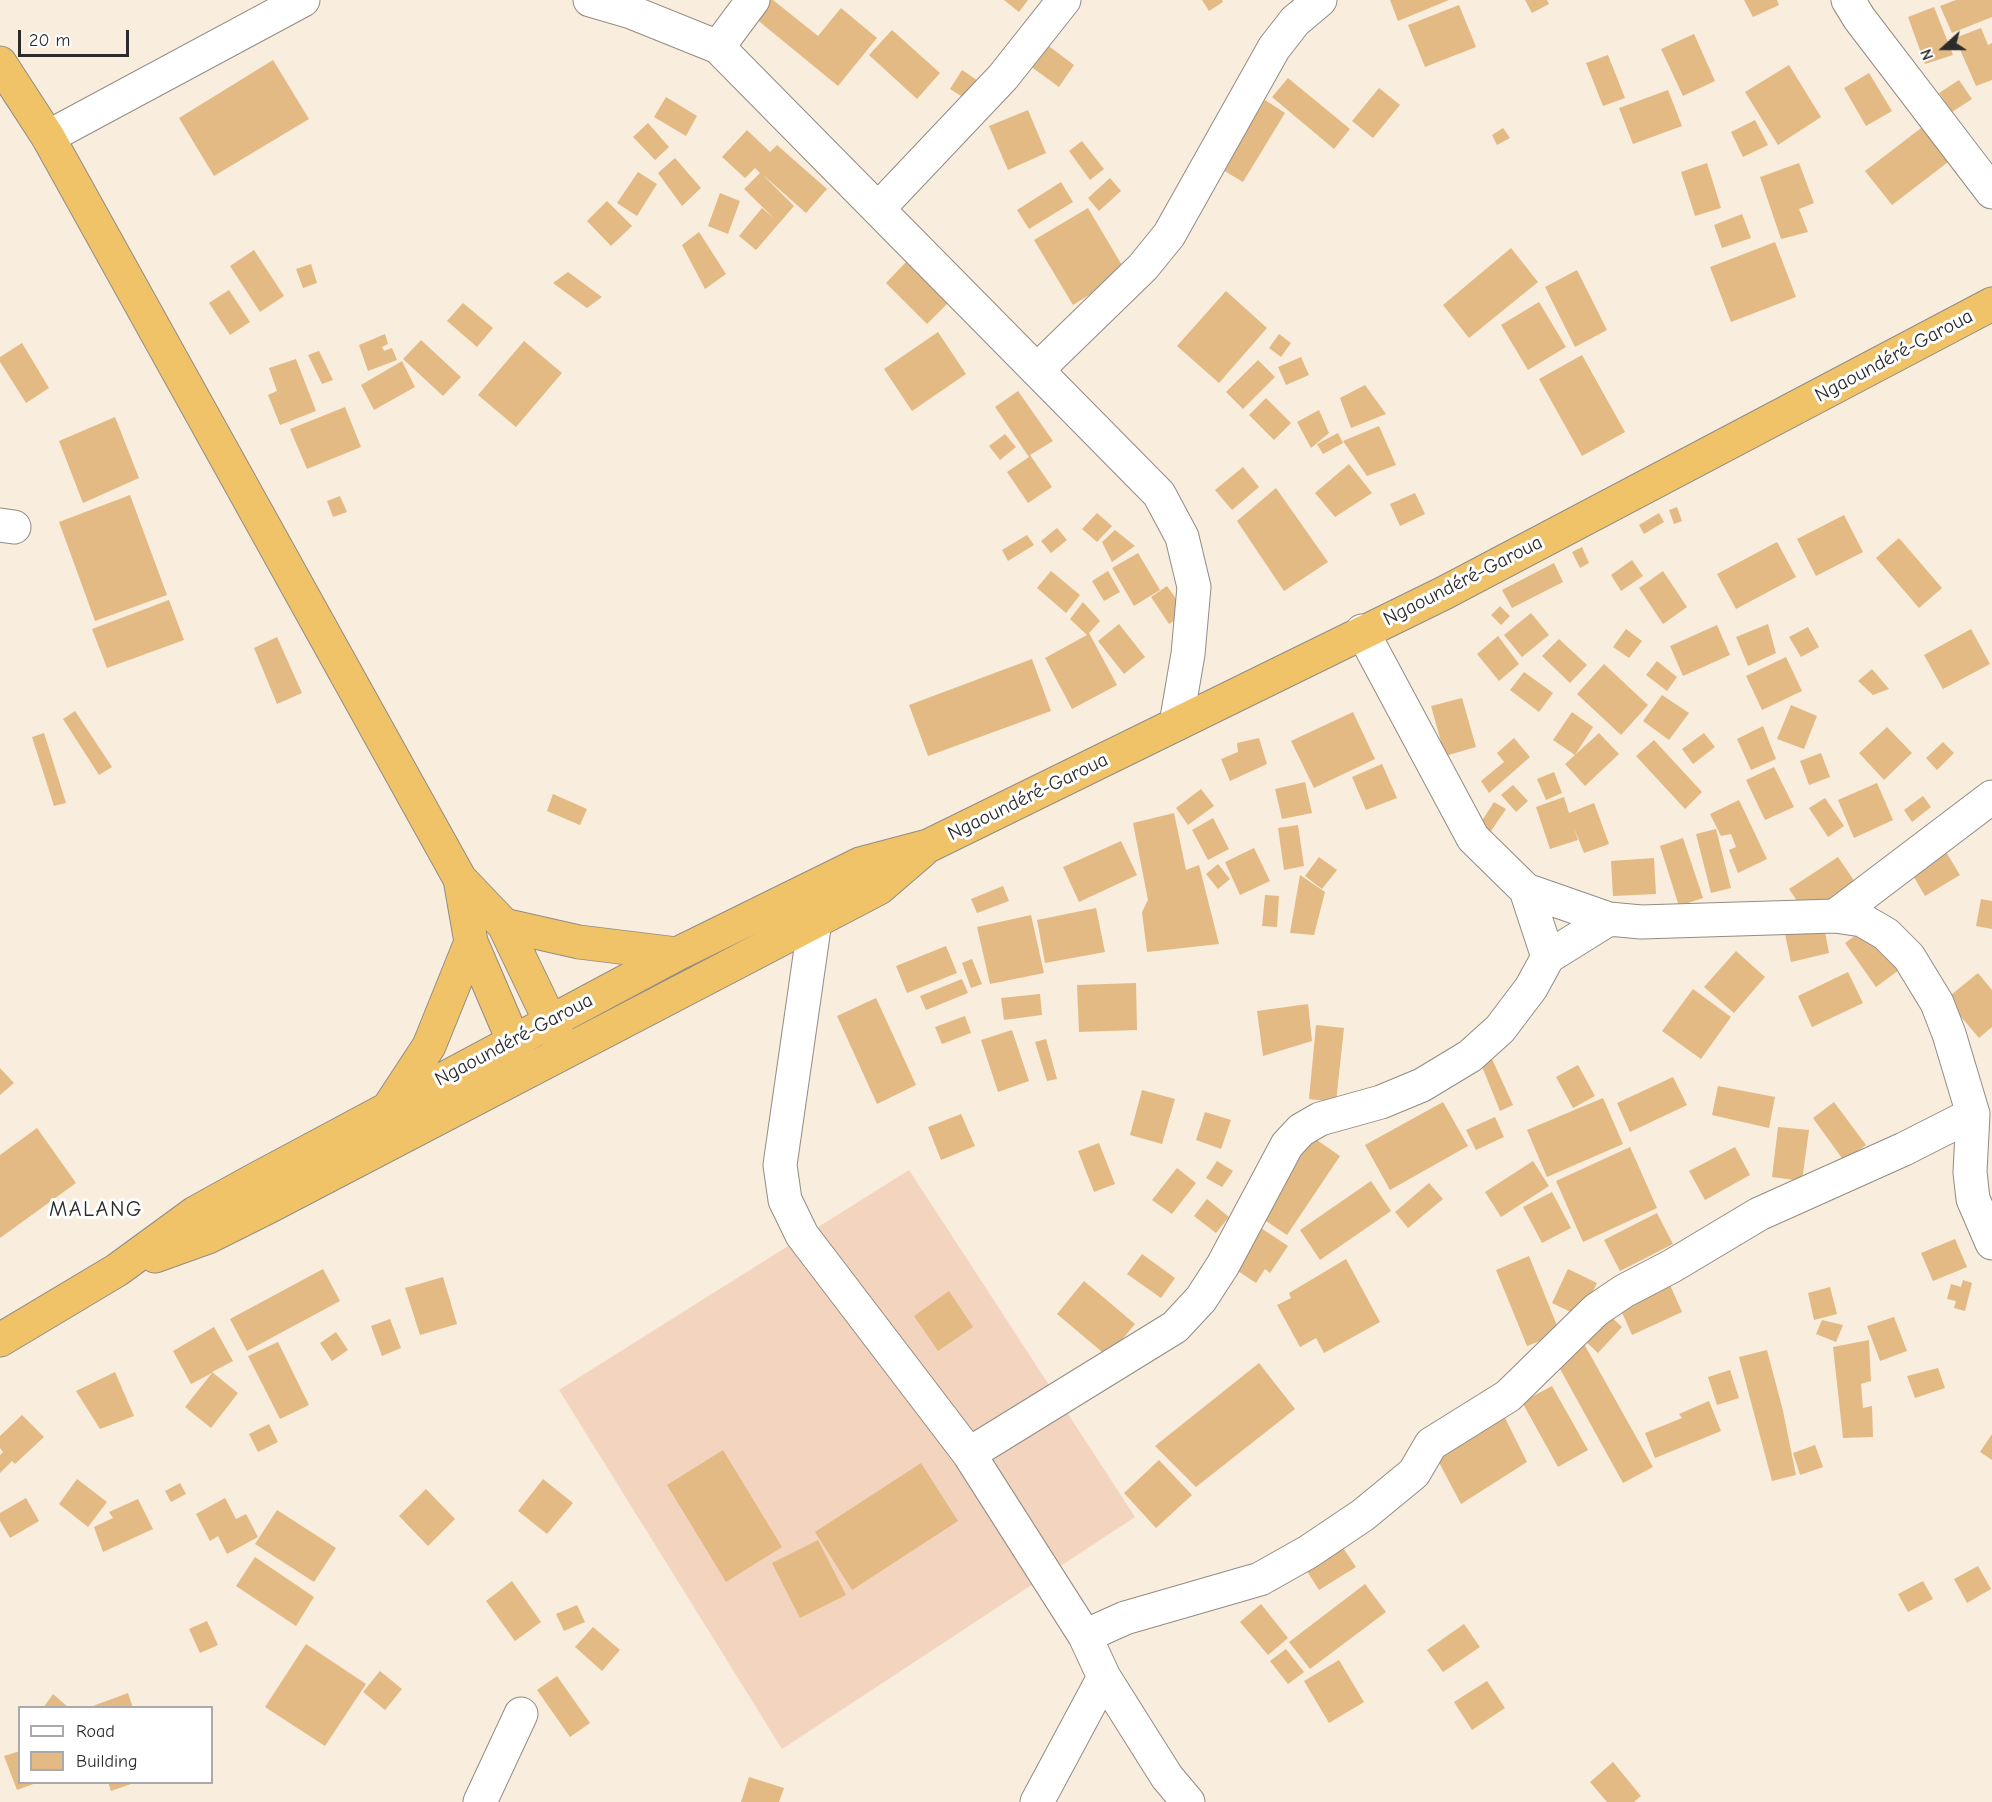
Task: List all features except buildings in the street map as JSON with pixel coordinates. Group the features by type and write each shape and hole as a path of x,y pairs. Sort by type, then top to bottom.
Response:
{"highway":[{"path":"0,63 48,137 460,879 504,925 565,1052"},
{"name":"Ngaoundéré-Garoua","path":"0,1340 117,1270 195,1214 390,1105 677,954 860,864 928,846 1444,592 1992,304"},
{"name":"Ngaoundéré-Garoua","path":"117,1270 208,1237 879,888 928,846"},
{"path":"460,879 471,942 511,1042 527,1071"},
{"path":"504,925 579,942 677,954"},
{"path":"390,1105 429,1046 471,942"}],"street":[{"path":"48,137 303,0"},
{"path":"590,0 631,12 718,47 1159,494 1182,537 1194,587 1188,654 1176,724"},
{"path":"718,47 753,0"},
{"path":"878,209 1003,78 1064,0"},
{"path":"1848,0 1859,18 1992,192"},
{"path":"1037,370 1143,267 1169,235 1274,48 1295,21 1316,1"},
{"path":"1362,631 1473,838 1526,890 1609,919 1641,922 1835,916 1862,920 1886,933 1909,957 1937,1003 1973,1114 1970,1172 1972,1199 1992,1243"},
{"path":"1835,916 1992,797"},
{"path":"1526,890 1548,957"},
{"path":"969,1454 1175,1327 1201,1299 1223,1265 1287,1145 1301,1130 1320,1119 1381,1102 1422,1085 1470,1056 1500,1029 1531,988 1548,957 1609,919"},
{"path":"815,921 780,1165 785,1200 802,1234 969,1454 1085,1636 1104,1677 1167,1777 1188,1802"},
{"path":"1085,1636 1125,1618 1260,1579 1308,1552 1363,1515 1414,1473 1431,1444 1508,1396 1596,1310 1624,1291 1672,1266 1759,1214 1904,1149 1973,1114"},
{"path":"1037,1802 1104,1677"},
{"path":"480,1802 521,1714"}],"shaded area":[{"path":"909,1170 1135,1517 782,1749 559,1390"}],"district":[{"name":"MALANG","path":"96,1210"}]}
